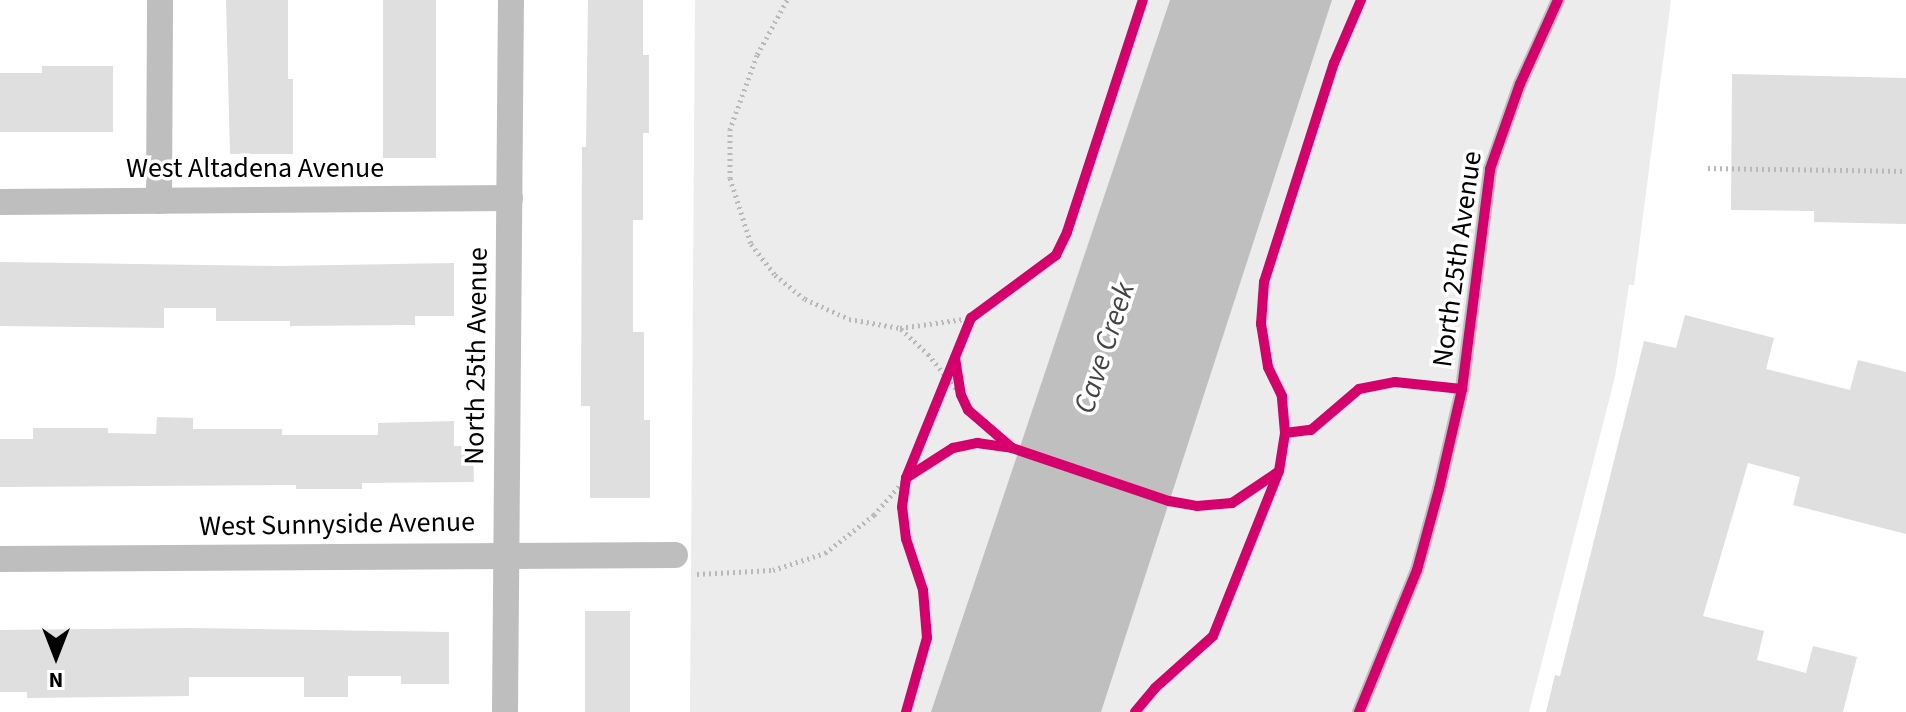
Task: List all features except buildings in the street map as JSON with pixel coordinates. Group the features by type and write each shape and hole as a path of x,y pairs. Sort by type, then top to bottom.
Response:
{"street":[{"path":"159,201 160,0"},
{"name":"North 25th Avenue","path":"505,712 511,0"},
{"name":"West Altadena Avenue","path":"0,202 510,198"},
{"name":"West Sunnyside Avenue","path":"0,559 675,555"}],"lane":[{"name":"North 25th Avenue","path":"1359,712 1417,570 1442,477 1462,389 1490,169 1520,84 1558,0"}],"path":[{"path":"787,0 757,55 730,129 730,178 737,209 751,244 775,275 805,299 849,319 900,328 975,315"},
{"path":"1708,168 1906,171"},
{"path":"966,329 975,315"},
{"path":"900,328 961,395"},
{"path":"940,390 953,363 968,410"},
{"path":"902,507 911,471"},
{"path":"675,555 674,574 773,570 806,561 825,553 874,515 911,471"}],"shaded area":[{"path":"695,0 1671,0 1634,285 1629,285 1615,377 1529,712 690,712"}],"water":[{"name":"Cave Creek","path":"1170,0 1332,0 1101,712 931,712"}],"cycle path":[{"path":"906,712 927,638 923,590 906,539 902,507 906,478 971,318 1056,255 1067,232 1143,0"},
{"path":"1135,712 1155,688 1213,636 1279,471 1285,433 1282,396 1268,367 1261,324 1264,282 1334,63 1361,0"},
{"path":"1359,712 1417,570 1439,489 1462,389 1490,169 1520,84 1558,0"},
{"path":"955,358 961,395 968,410 1012,448"},
{"path":"1285,433 1311,430 1359,389 1395,382 1462,389"},
{"path":"906,478 953,448 977,443 1012,448 1169,501 1197,506 1232,503 1278,472"}]}
